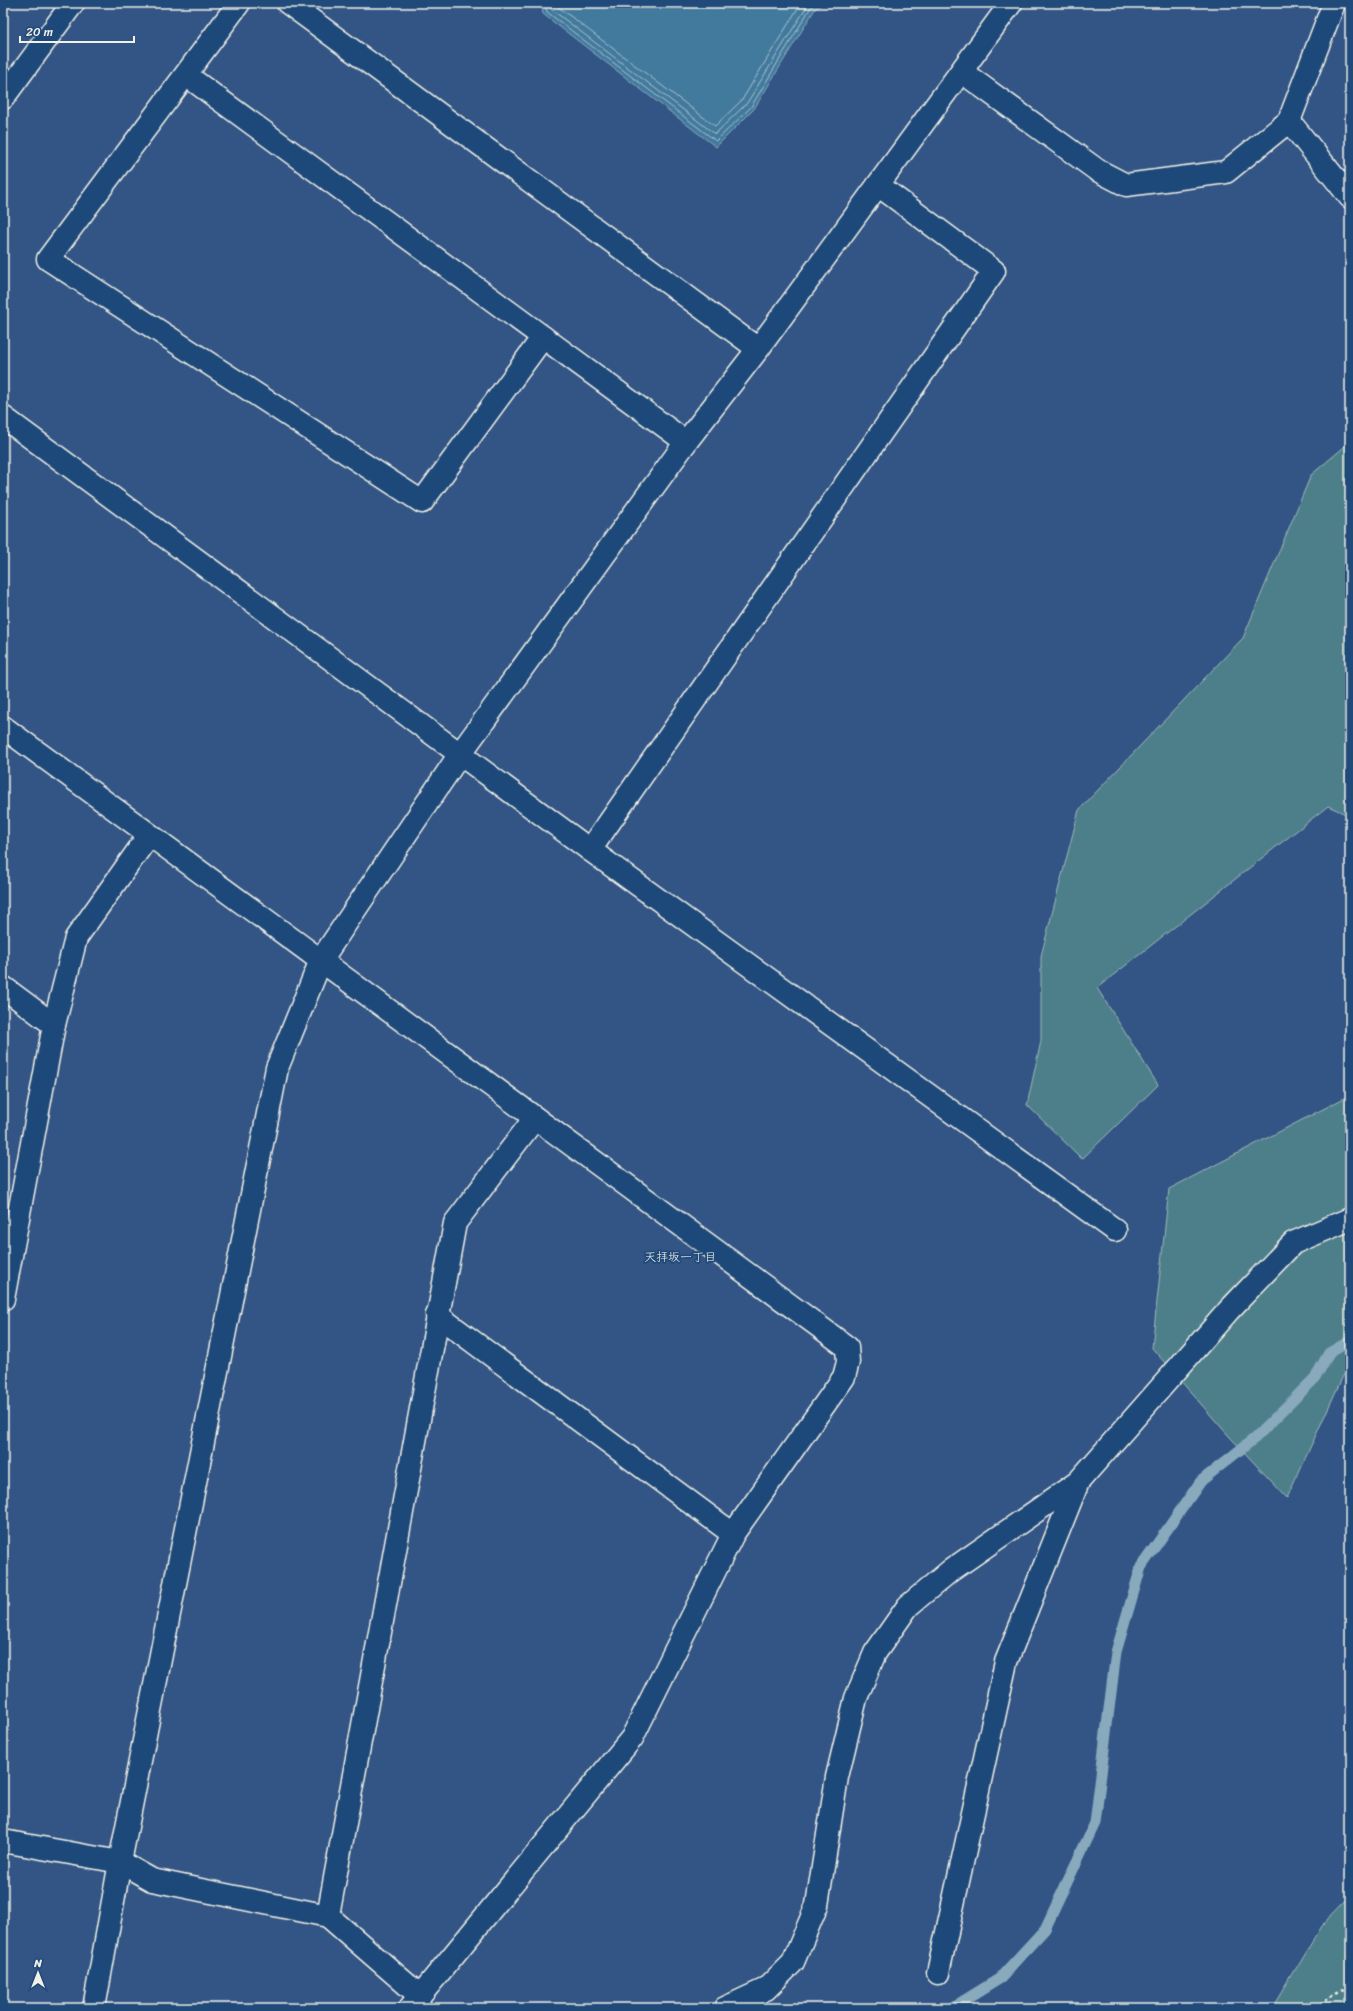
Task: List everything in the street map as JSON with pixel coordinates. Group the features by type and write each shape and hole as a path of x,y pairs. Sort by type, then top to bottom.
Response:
{"street":[{"path":"3,98 73,3"},
{"path":"239,3 48,259 422,502 543,337"},
{"path":"288,3 758,349"},
{"path":"94,2008 120,1862 277,1068 321,960 460,754 686,442 758,349 1012,3"},
{"path":"962,72 1097,170 1126,185 1226,172 1289,121 1334,3"},
{"path":"186,75 686,442"},
{"path":"1289,121 1350,197"},
{"path":"590,850 994,271 878,185"},
{"path":"3,417 590,850 1115,1230"},
{"path":"3,726 149,835 847,1347 848,1362 844,1377 733,1534 632,1738 415,2002 328,1916 152,1880 120,1862 3,1840"},
{"path":"3,1299 8,1241 54,1025 76,938 149,835"},
{"path":"3,987 54,1025"},
{"path":"328,1916 455,1223 535,1118"},
{"path":"725,2008 766,1989 793,1962 816,1905 837,1777 856,1698 875,1653 908,1606 950,1571 1078,1482 1229,1310 1293,1243 1350,1219"},
{"path":"437,1315 733,1534"},
{"path":"938,1973 1006,1662 1078,1482"}],"path":[{"path":"1316,2008 1350,1986"}],"green space":[{"path":"1350,442 1350,816 1328,806 1097,988 1158,1085 1082,1159 1027,1105 1041,1041 1041,956 1079,810 1243,638 1311,475"},
{"path":"1350,1095 1350,1372 1343,1376 1287,1498 1228,1435 1152,1348 1169,1189"},
{"path":"1350,1896 1350,2008 1272,2008 1321,1926"}],"water":[{"path":"541,3 824,3 815,9 754,109 716,147 543,14"}],"building":[{"path":"340,3 355,3 343,6"}],"waterway":[{"path":"952,2008 999,1979 1045,1929 1095,1823 1116,1652 1141,1567 1201,1481 1255,1438 1315,1378 1329,1353 1350,1341"}],"district":[{"name":"天拝坂一丁目","path":"680,1257"}]}
